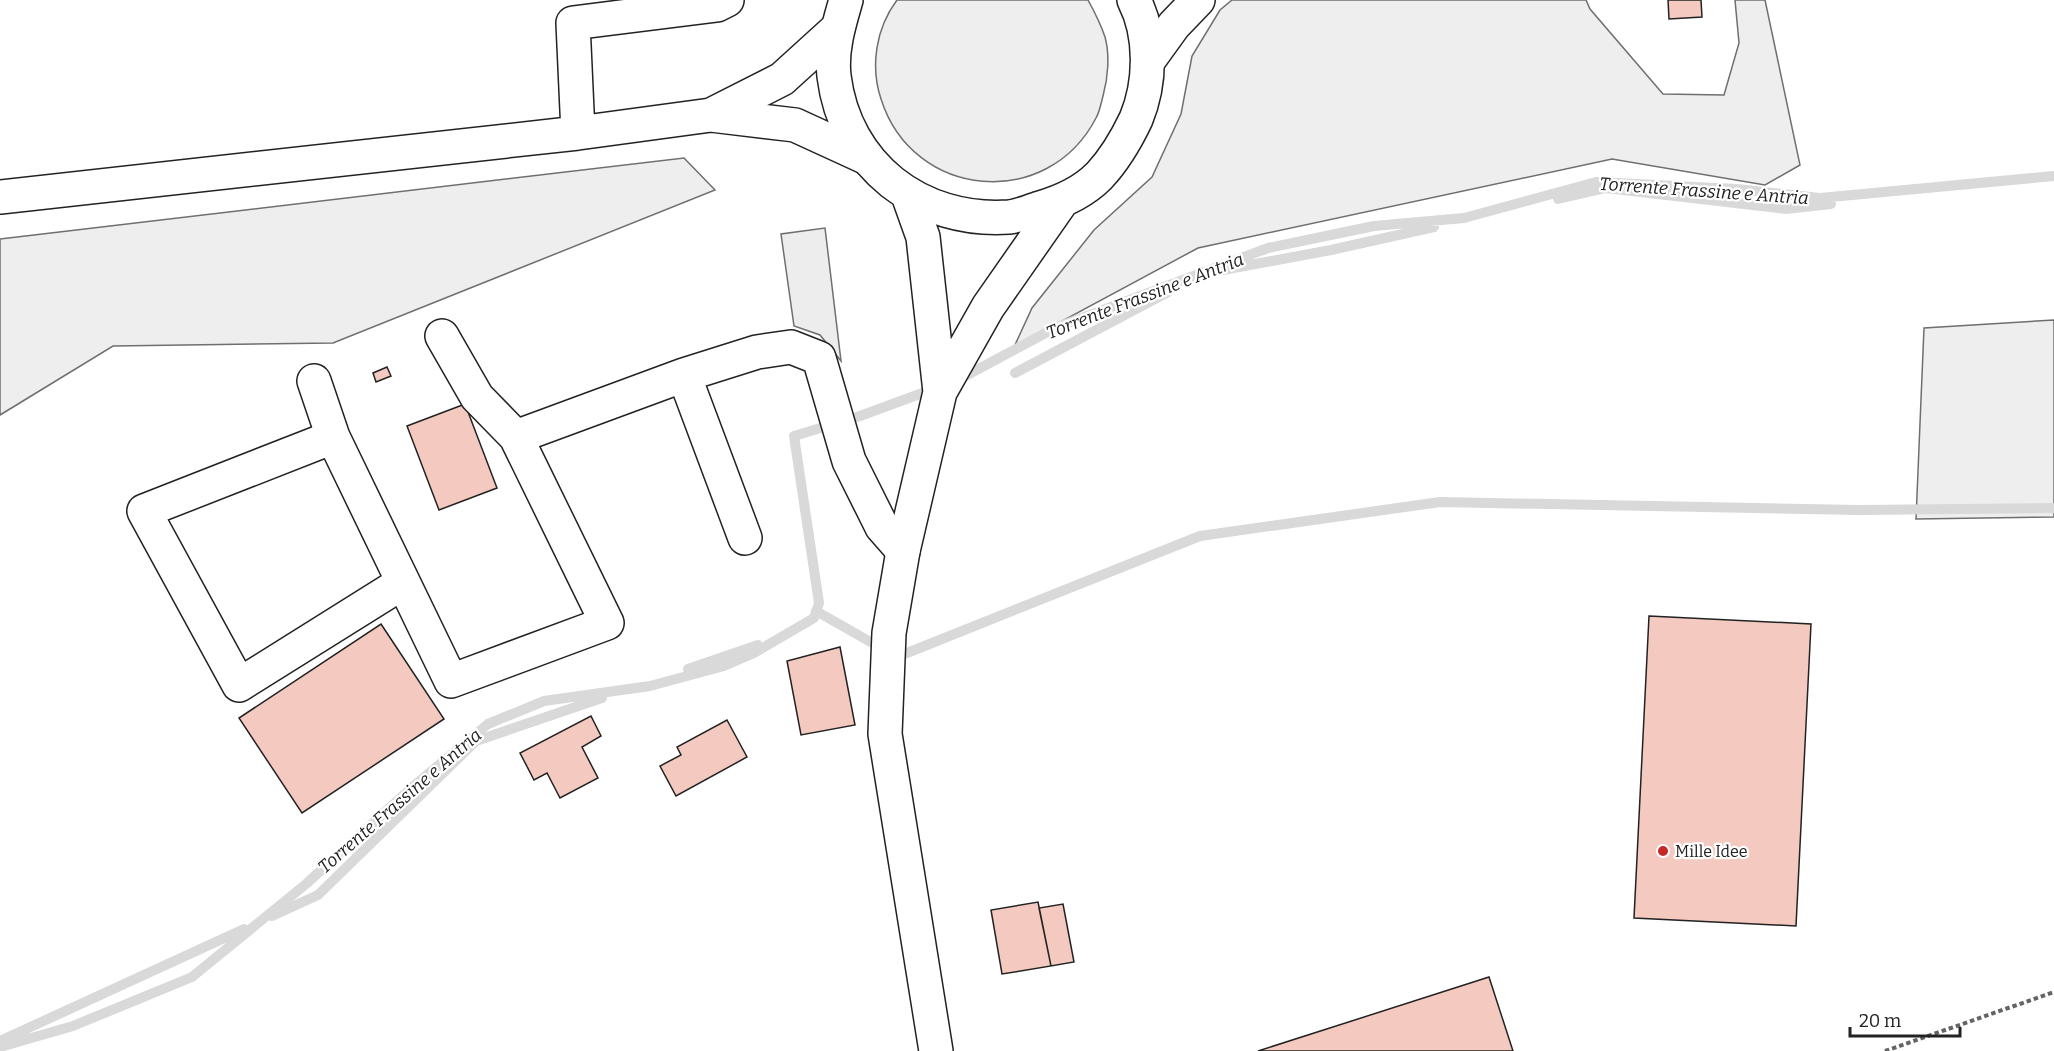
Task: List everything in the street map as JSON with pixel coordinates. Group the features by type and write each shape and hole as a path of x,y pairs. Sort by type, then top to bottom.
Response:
{"main road":[{"path":"578,133 573,23 717,5 727,0"},
{"path":"841,15 834,75 844,119 867,158 885,178 908,195 957,215 1011,217 1062,201 1098,177 1125,143 1142,104 1148,61 1140,13 1134,0"},
{"path":"1148,61 1174,25 1198,0"},
{"path":"711,115 782,79 841,15"},
{"path":"0,197 578,133 711,115 795,126 867,158"},
{"path":"908,195 923,237 940,392"},
{"path":"936,1051 885,734 889,633 903,551 940,392 988,306 1062,201"},
{"path":"314,381 333,437 451,681 608,623 516,437 477,397 442,336"},
{"path":"516,437 684,375 757,352 791,348 819,358 849,461 882,527 903,551"},
{"path":"684,375 745,538"},
{"path":"333,437 144,511 239,685 402,583"}],"path":[{"path":"1885,1051 2054,992"}],"shaded area":[{"path":"897,0 1088,0 1103,32 1108,51 1106,82 1096,118 1074,148 1047,168 1015,179 982,181 950,174 921,158 897,133 881,99 876,74 880,35"},
{"path":"1232,0 1586,0 1590,9 1663,94 1724,95 1739,43 1735,0 1765,0 1800,165 1765,185 1612,159 1198,248 1014,347 1032,308 1094,230 1152,177 1181,114 1192,56 1220,10"},
{"path":"684,158 715,190 333,343 113,346 0,415 0,239"},
{"path":"825,228 841,361 820,335 794,326 781,234"},
{"path":"2054,320 2054,517 1916,519 1924,328"}],"building":[{"path":"1668,0 1701,0 1702,17 1669,19"},
{"path":"387,367 391,376 376,382 373,373"},
{"path":"465,404 497,488 439,510 407,426"},
{"path":"1649,616 1811,624 1796,926 1634,918"},
{"path":"381,624 444,719 302,813 239,718"},
{"path":"840,647 855,725 801,735 787,661"},
{"path":"591,716 601,736 582,747 598,778 560,798 547,773 534,780 520,753"},
{"path":"727,720 747,757 676,796 660,766 681,755 677,747"},
{"path":"1038,902 1051,966 1002,974 991,910"},
{"path":"1063,904 1074,962 1051,966 1039,908"},
{"path":"1489,977 1513,1051 1258,1051"}],"waterway":[{"name":"Torrente Frassine e Antria","path":"956,381 1055,328 1268,248 1374,226 1464,218 1596,182 1737,189 1820,198 2054,176"},
{"path":"1558,199 1606,188 1786,209 1831,204"},
{"path":"1223,270 1331,250 1434,227"},
{"path":"1015,373 1168,292"},
{"name":"Torrente Frassine e Antria","path":"0,1047 73,1026 192,977 306,884 416,784 488,724 544,701 650,686 724,666 754,653 814,618 819,603 794,436 860,416 936,388"},
{"path":"816,611 897,657 1200,536 1440,502 1859,510 2054,508"},
{"path":"688,669 758,645"},
{"path":"272,916 318,895 476,741 602,698"},
{"path":"0,1041 244,929"}],"place":[{"name":"Mille Idee","path":"1663,851"}]}
